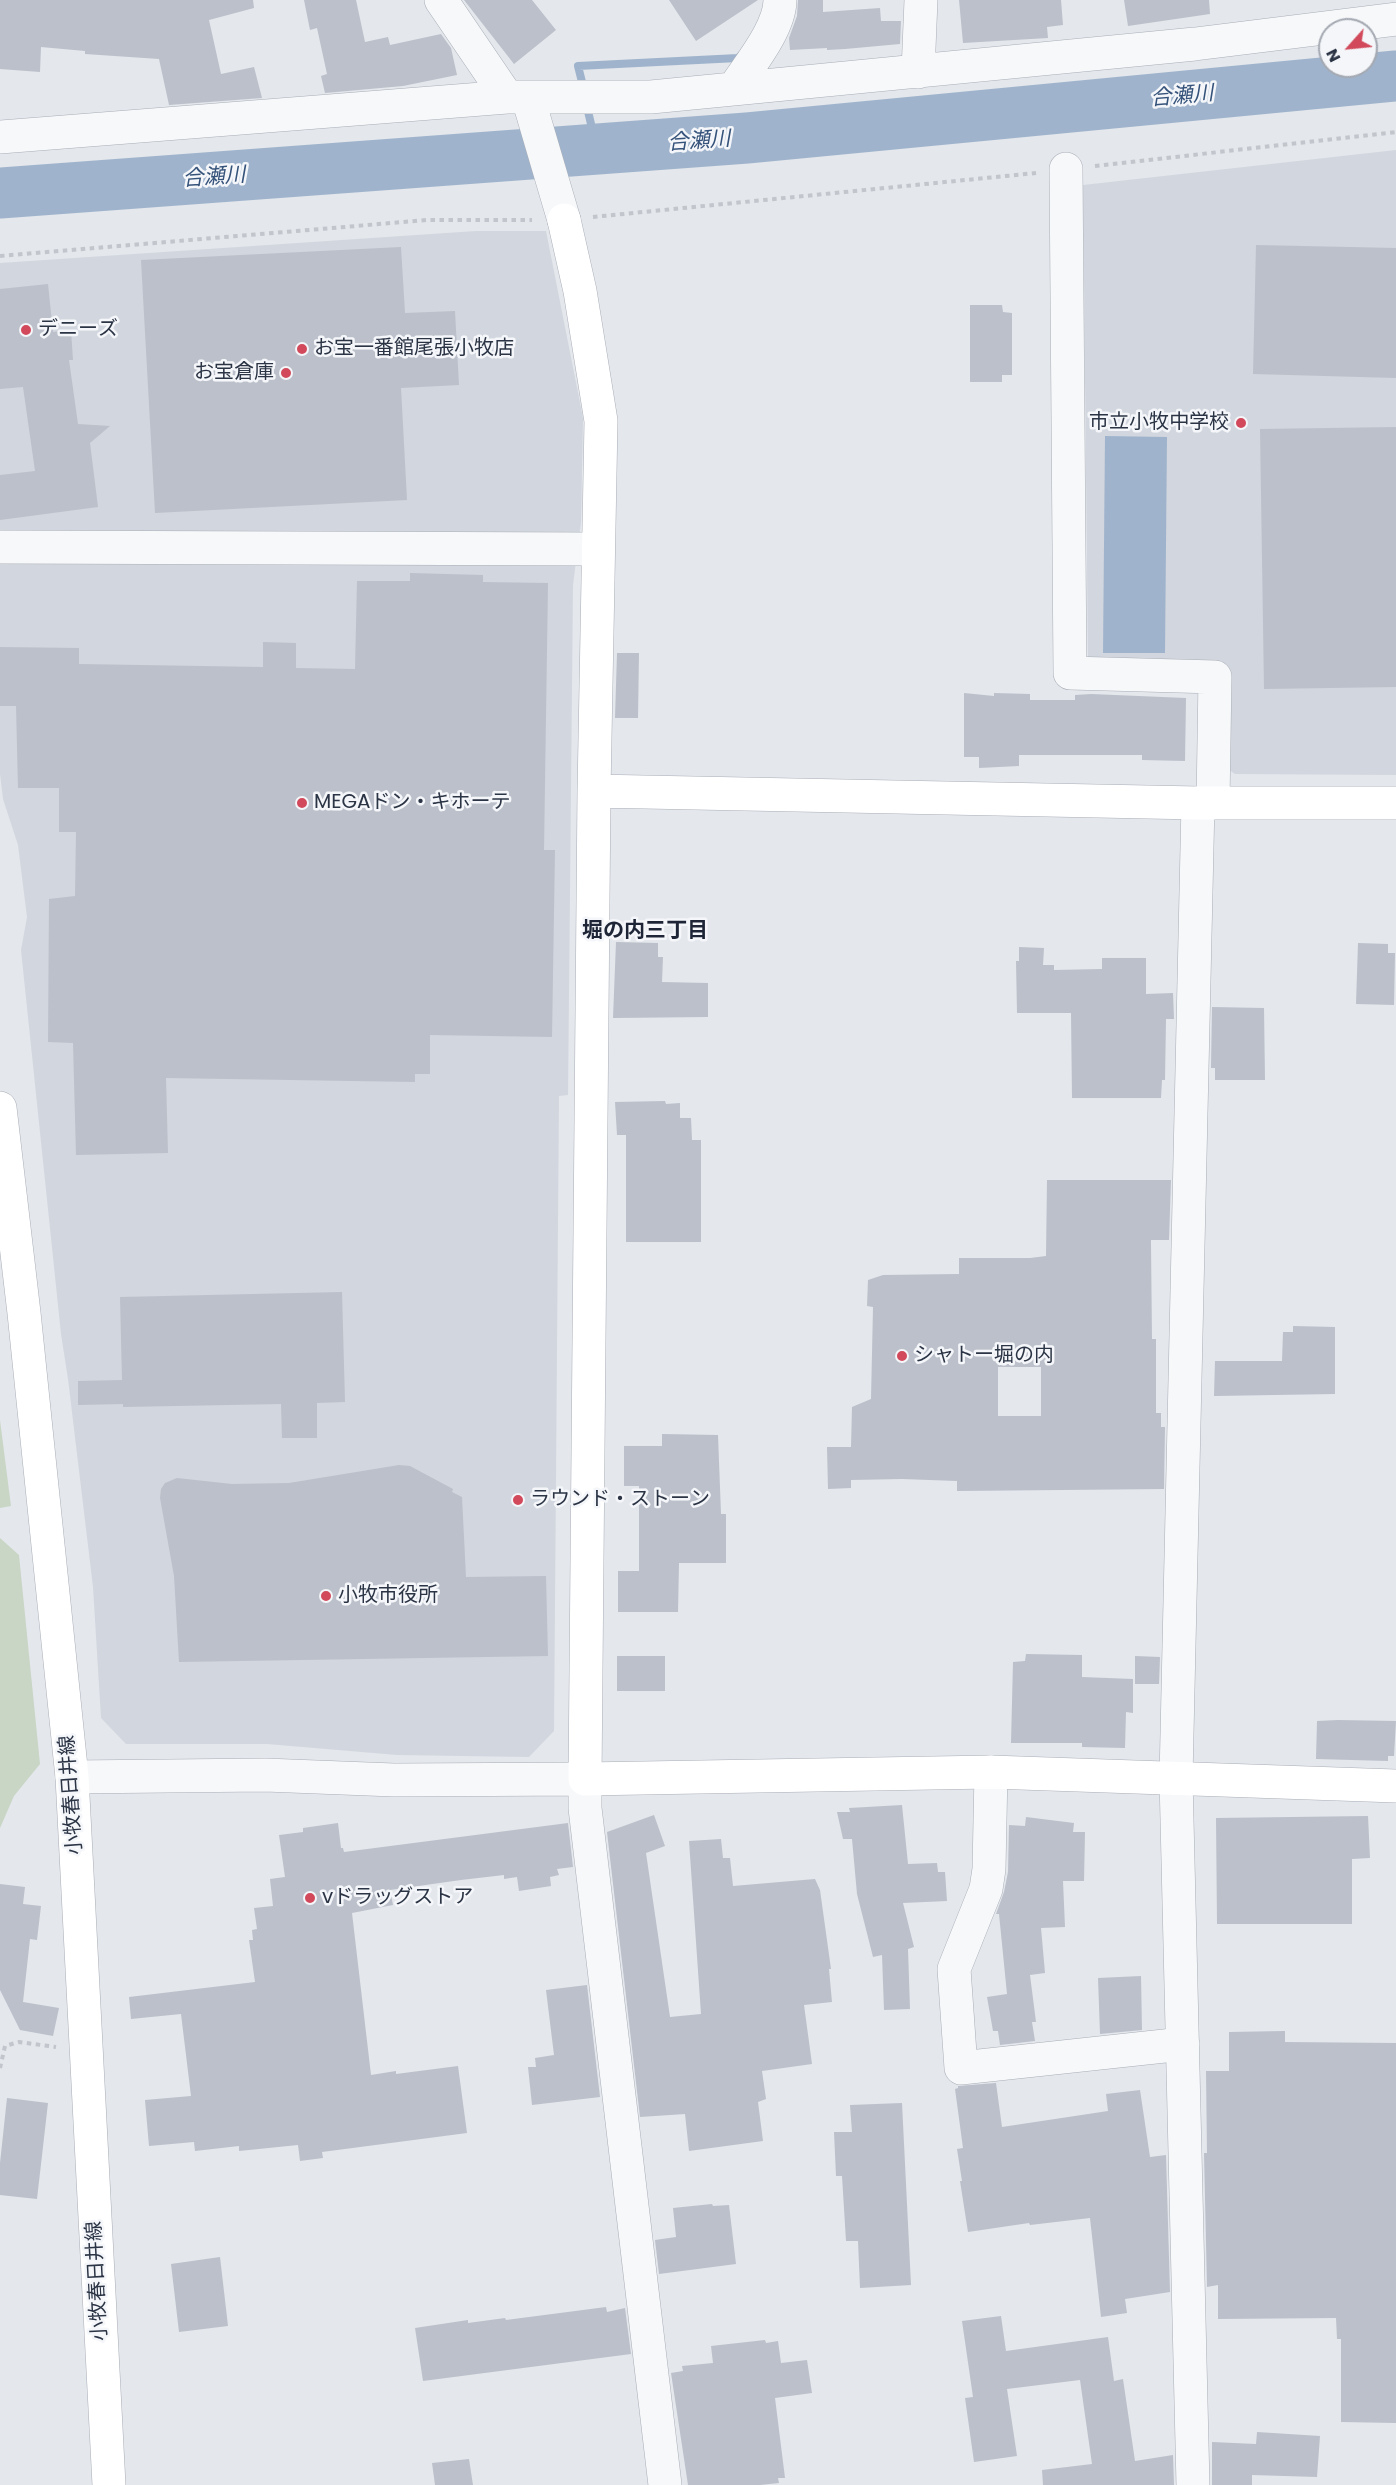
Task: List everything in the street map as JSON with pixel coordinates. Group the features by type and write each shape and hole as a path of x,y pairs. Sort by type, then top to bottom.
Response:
{"street":[{"path":"441,0 522,100 564,220 580,291 601,421 594,791 585,1808 665,2485"},
{"path":"735,87 765,43 780,7 780,0"},
{"path":"918,72 921,0"},
{"path":"0,137 522,100 651,97 735,87 918,72 1195,44 1396,19"},
{"path":"1066,170 1070,673 1215,677 1205,803 1176,1779 1193,2485"},
{"path":"0,547 597,549"},
{"path":"594,791 1205,803 1396,803"},
{"name":"小牧春日井線","path":"0,1108 24,1313 72,1777 109,2485"},
{"path":"991,1772 989,1869 986,1889 954,1969 961,2068 1183,2044"},
{"path":"72,1777 265,1775 394,1780 585,1779 991,1772 1396,1786"}],"path":[{"path":"0,256 427,220 564,220 1066,170 1396,132"},
{"path":"0,2068 4,2046 19,2042 60,2048"}],"shaded area":[{"name":"市立小牧中学校","path":"1396,150 1396,775 1235,774 1225,767 1227,664 1088,660 1083,185"},
{"path":"476,231 546,231 583,418 581,522 573,585 568,1095 559,1096 554,1731 529,1757 397,1755 267,1744 126,1744 101,1718 93,1587 61,1334 21,950 27,917 18,845 3,799 0,774 0,263"}],"green space":[{"path":"0,1420 11,1506 0,1508"},
{"path":"0,1538 19,1555 40,1764 14,1796 0,1828"}],"water":[{"path":"1105,436 1167,437 1165,653 1103,653"}],"building":[{"path":"0,0 253,0 254,8 209,20 221,74 254,67 262,98 169,105 159,59 85,54 85,51 41,47 40,72 0,69"},
{"path":"304,0 356,0 365,42 388,37 390,45 441,34 451,48 457,75 403,86 325,93 321,76 327,74 317,28 310,30"},
{"path":"464,0 532,0 556,30 514,64"},
{"path":"669,0 758,0 696,41"},
{"path":"798,0 823,0 823,12 880,8 881,21 901,21 900,44 827,50 827,48 790,50 789,38 797,16"},
{"path":"959,0 1061,0 1063,25 1047,27 1048,38 963,43"},
{"path":"1124,0 1209,0 1210,14 1128,26"},
{"path":"1256,245 1396,248 1396,378 1253,374"},
{"name":"お宝一番館尾張小牧店","path":"401,247 405,313 455,311 459,385 401,388 407,500 155,513 141,260"},
{"path":"48,284 53,332 71,330 73,360 69,360 78,424 110,426 90,443 98,507 0,520 0,475 35,471 23,387 0,389 0,289"},
{"path":"970,305 1002,305 1003,312 1012,313 1012,375 1002,375 1002,382 970,382"},
{"path":"1396,427 1396,687 1264,689 1260,429"},
{"name":"MEGAドン・キホーテ","path":"410,573 483,575 483,582 548,583 544,850 555,850 552,1037 430,1035 430,1074 415,1074 415,1082 166,1078 168,1153 76,1155 73,1043 48,1042 49,899 75,896 76,832 59,832 59,788 18,788 16,706 0,706 0,647 79,648 79,664 263,667 263,642 296,643 296,668 355,669 357,581 410,581"},
{"path":"617,653 639,653 638,718 615,718"},
{"path":"964,693 994,696 994,693 1030,694 1030,700 1075,700 1075,695 1091,694 1186,698 1185,761 1142,760 1142,755 1019,755 1019,766 979,768 979,757 964,757"},
{"path":"616,942 658,943 658,957 663,957 662,982 708,983 708,1017 613,1018"},
{"path":"1358,943 1388,944 1388,953 1395,953 1394,1005 1356,1004"},
{"path":"1019,947 1044,948 1043,965 1054,965 1054,970 1102,969 1102,958 1146,958 1146,994 1173,993 1174,1019 1166,1019 1165,1080 1162,1080 1161,1098 1072,1098 1071,1013 1017,1013 1016,961 1019,961"},
{"path":"1212,1007 1264,1008 1265,1080 1215,1080 1215,1068 1211,1068"},
{"path":"665,1101 666,1104 680,1103 680,1118 691,1118 692,1140 701,1140 701,1242 626,1242 626,1135 617,1135 615,1102"},
{"path":"1047,1180 1171,1180 1169,1240 1151,1240 1152,1339 1156,1339 1156,1413 1161,1413 1161,1427 1165,1427 1164,1489 957,1491 957,1481 902,1479 851,1480 851,1488 828,1489 827,1447 851,1447 852,1407 871,1399 873,1307 867,1306 868,1280 883,1275 959,1274 959,1258 1046,1256","holes":["998,1367 1041,1367 1041,1416 998,1416"]},
{"path":"342,1292 345,1402 317,1403 317,1438 282,1438 281,1404 123,1407 123,1404 78,1405 78,1381 122,1380 120,1297"},
{"path":"1293,1326 1335,1327 1335,1394 1214,1396 1215,1361 1282,1361 1283,1332 1293,1332"},
{"path":"662,1434 718,1435 721,1514 726,1514 726,1563 679,1563 678,1612 618,1612 618,1571 639,1571 639,1486 624,1486 624,1446 662,1446"},
{"path":"399,1465 410,1466 453,1489 452,1492 462,1497 466,1577 546,1576 548,1656 179,1662 174,1576 160,1498 161,1489 165,1483 177,1478 232,1484 289,1483"},
{"path":"1026,1654 1082,1655 1082,1677 1133,1679 1133,1713 1126,1712 1125,1748 1082,1747 1082,1743 1011,1743 1013,1662 1025,1661"},
{"path":"617,1656 665,1656 665,1691 617,1691"},
{"path":"1135,1656 1160,1657 1159,1684 1135,1684"},
{"path":"1317,1721 1396,1721 1394,1756 1388,1756 1388,1761 1316,1759"},
{"path":"902,1805 908,1864 937,1863 938,1872 945,1872 947,1901 903,1903 914,1947 908,1949 910,2009 884,2010 882,1955 873,1957 857,1894 852,1839 843,1839 837,1812 850,1812 849,1808"},
{"path":"654,1815 665,1846 646,1853 670,2017 701,2014 689,1841 721,1839 723,1858 730,1858 733,1886 815,1879 820,1890 831,1969 829,1969 832,2002 804,2005 812,2064 762,2071 766,2099 758,2102 763,2141 689,2151 685,2114 640,2117 607,1832"},
{"path":"1368,1816 1370,1858 1352,1859 1352,1924 1217,1924 1216,1818"},
{"path":"1026,1817 1074,1823 1073,1832 1085,1832 1084,1881 1063,1881 1065,1927 1041,1928 1045,1973 1030,1975 1036,2022 1032,2022 1035,2041 1000,2045 998,2031 993,2031 987,1997 1007,1994 999,1914 996,1914 1008,1872 1009,1825 1025,1826"},
{"path":"338,1823 341,1848 344,1852 568,1823 573,1867 557,1869 559,1875 550,1877 551,1886 519,1891 517,1877 504,1879 504,1875 461,1880 390,1890 393,1905 352,1913 371,2075 458,2066 467,2133 322,2152 323,2158 300,2161 298,2145 239,2151 239,2146 195,2151 194,2142 149,2146 145,2100 191,2096 181,2014 131,2019 129,1997 255,1982 249,1940 253,1940 252,1930 257,1929 254,1908 273,1906 270,1879 285,1877 279,1835 303,1832 303,1828"},
{"path":"0,1884 25,1887 23,1904 41,1906 37,1940 30,1939 23,2002 59,2008 53,2036 20,2030 0,1990"},
{"path":"1141,1976 1142,2030 1100,2034 1098,1978"},
{"path":"587,1985 600,2097 532,2105 528,2067 536,2067 535,2058 554,2055 546,1990"},
{"path":"1285,2031 1285,2042 1396,2043 1396,2423 1341,2422 1341,2339 1337,2339 1336,2318 1218,2319 1218,2285 1207,2287 1204,2153 1207,2153 1206,2071 1229,2071 1229,2032"},
{"path":"996,2083 1002,2127 1108,2111 1106,2094 1140,2090 1150,2157 1166,2155 1170,2292 1125,2299 1127,2313 1101,2317 1090,2218 1030,2225 1029,2223 968,2232 957,2149 963,2148 955,2089 958,2086"},
{"path":"7,2098 48,2103 37,2199 0,2195 0,2163"},
{"path":"902,2103 911,2285 860,2288 858,2241 846,2241 842,2176 836,2176 834,2132 852,2132 850,2105"},
{"path":"712,2204 713,2206 729,2205 736,2264 659,2274 655,2240 676,2237 673,2208"},
{"path":"220,2257 228,2326 179,2332 171,2264"},
{"path":"606,2307 607,2312 625,2308 631,2354 423,2381 415,2328 468,2320 468,2323 505,2318 506,2320"},
{"path":"1001,2316 1006,2351 1108,2337 1114,2381 1123,2379 1135,2461 1173,2455 1174,2485 1043,2485 1042,2470 1092,2464 1080,2380 1007,2389 1017,2456 974,2462 965,2398 973,2397 962,2321"},
{"path":"765,2340 766,2343 778,2341 781,2363 807,2360 812,2393 775,2398 785,2478 778,2478 779,2483 760,2485 688,2485 671,2373 683,2371 682,2366 713,2363 711,2346"},
{"path":"1257,2432 1320,2436 1317,2477 1252,2475 1252,2485 1212,2485 1212,2442 1256,2444"},
{"path":"469,2459 473,2485 435,2485 432,2463"}],"waterway":[{"path":"584,90 578,66 738,58 742,54"},
{"name":"合瀬川","path":"0,193 747,138 1396,76"},
{"path":"586,103 597,149"}],"place":[{"name":"デニーズ","path":"26,330"},
{"name":"お宝一番館尾張小牧店","path":"302,349"},
{"name":"お宝倉庫","path":"286,373"},
{"name":"市立小牧中学校","path":"1241,423"},
{"name":"MEGAドン・キホーテ","path":"302,803"},
{"name":"シャトー堀の内","path":"902,1356"},
{"name":"ラウンド・ストーン","path":"518,1500"},
{"name":"小牧市役所","path":"326,1596"},
{"name":"vドラッグストア","path":"310,1898"}],"district":[{"name":"堀の内三丁目","path":"645,932"}]}
